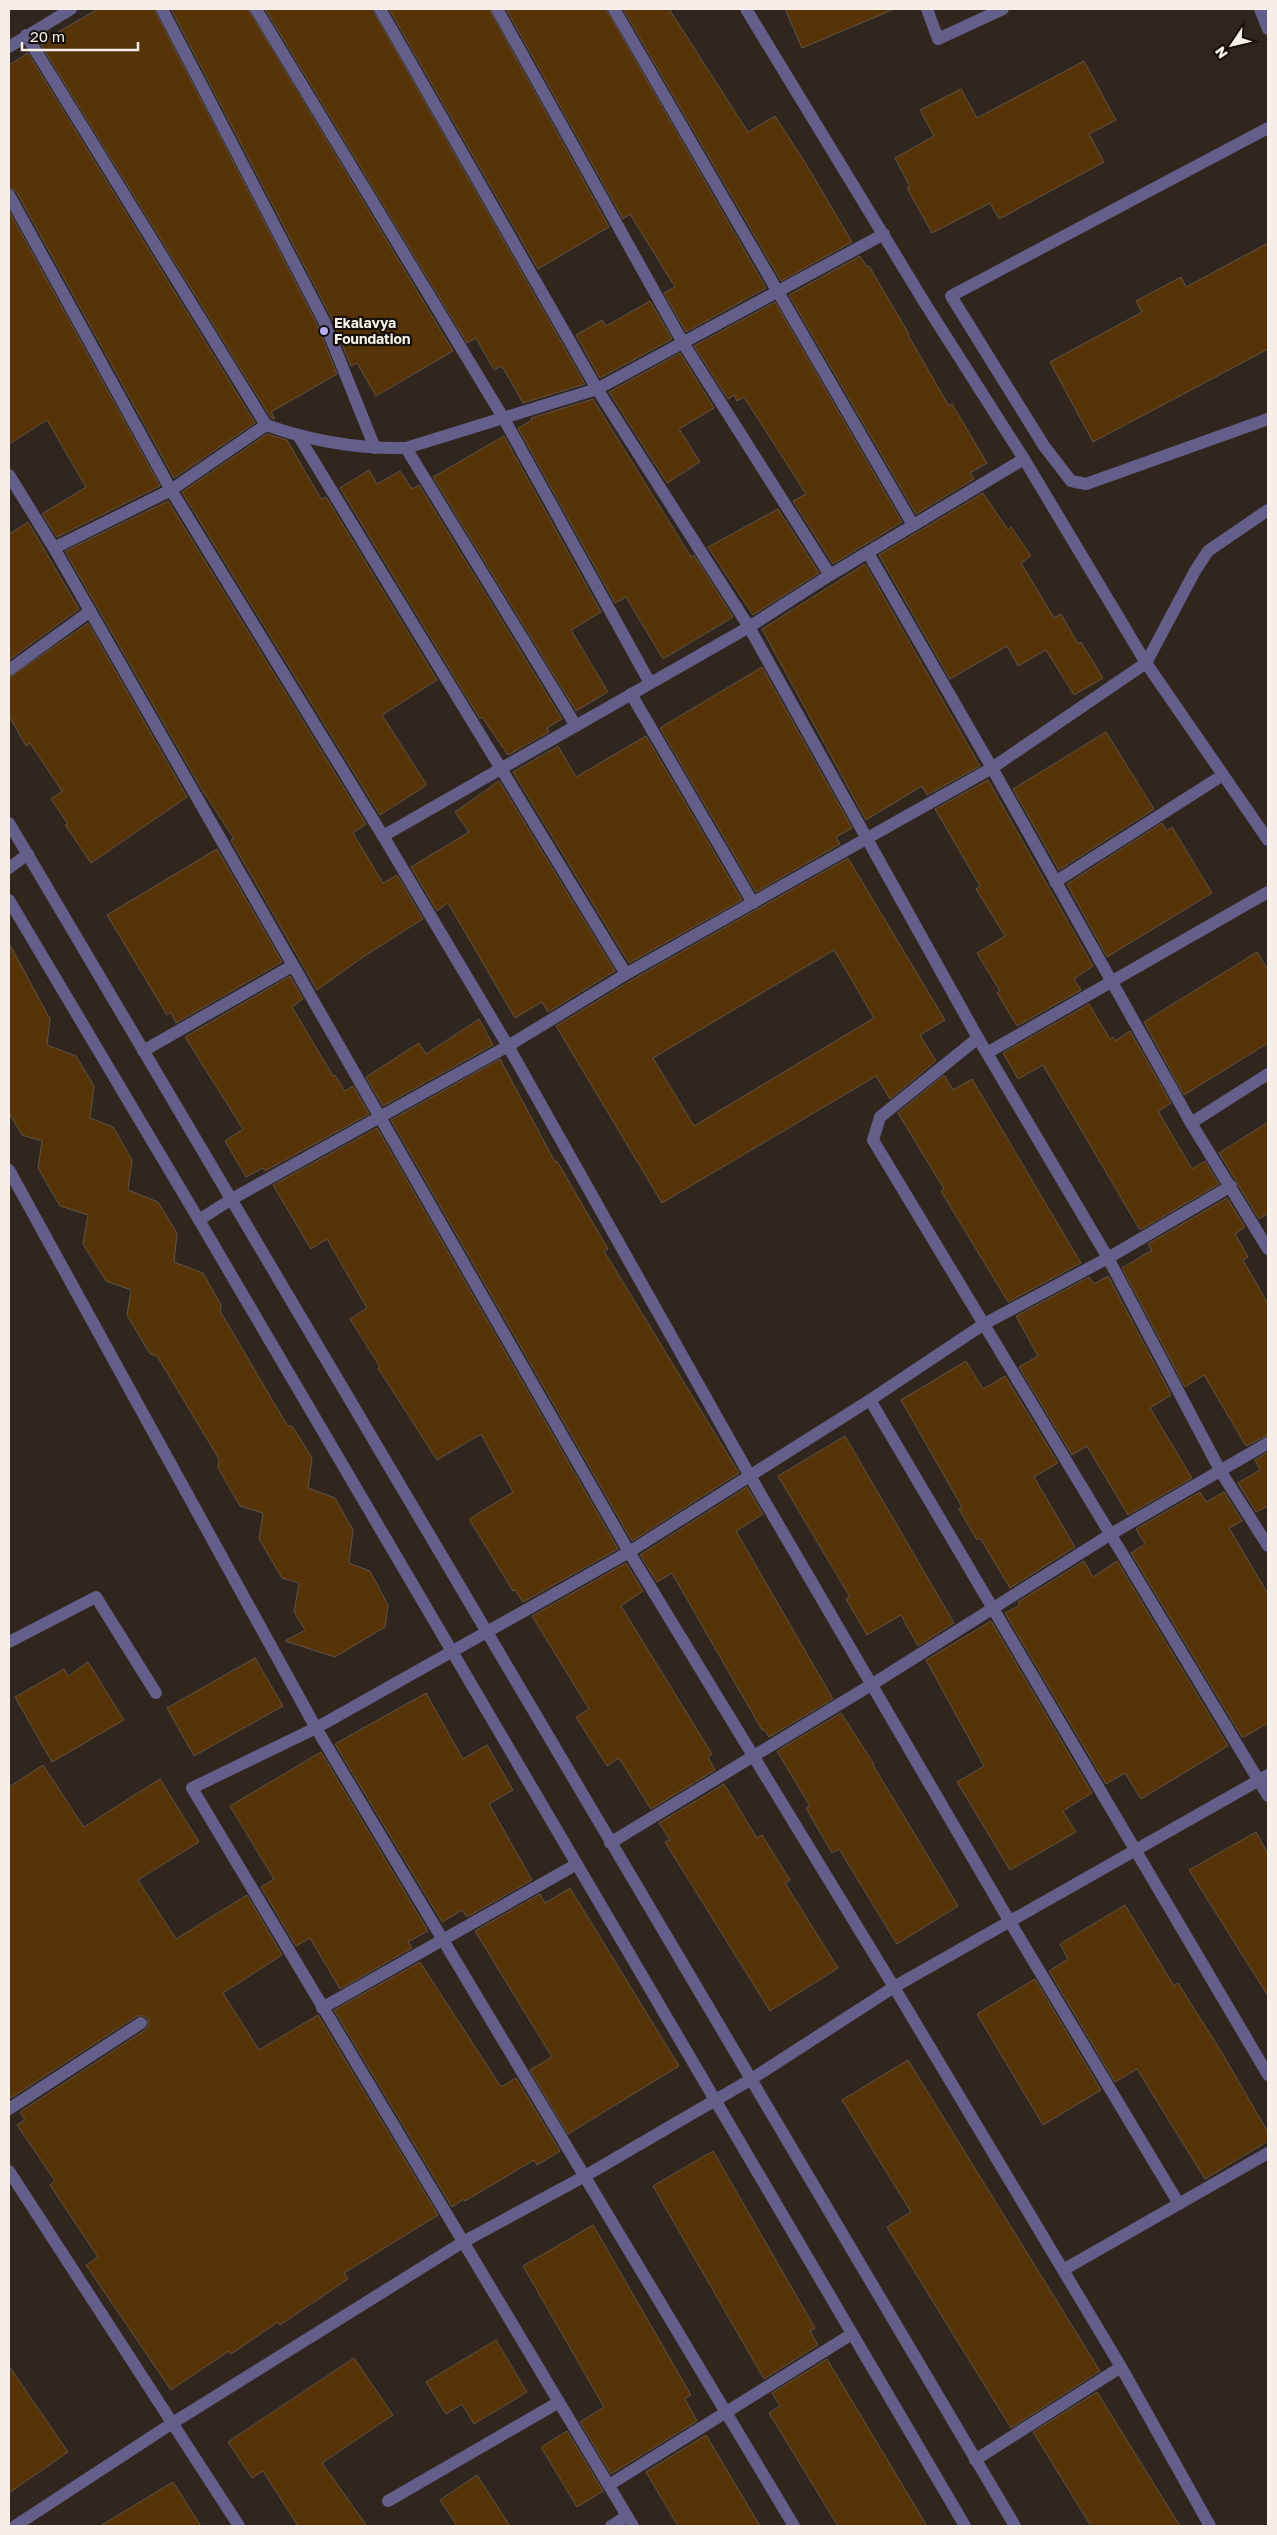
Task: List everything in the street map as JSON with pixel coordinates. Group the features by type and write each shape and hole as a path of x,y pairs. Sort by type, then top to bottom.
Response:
{"street":[{"path":"9,48 26,35 71,9"},
{"path":"162,9 324,322 375,448"},
{"path":"256,9 504,419 650,683"},
{"path":"380,9 597,389 749,627 978,1038 1108,1258 1222,1472 1268,1546"},
{"path":"497,9 683,343 830,575"},
{"path":"614,9 779,291 913,526"},
{"path":"746,9 926,305 1024,459 1146,663 1268,840"},
{"path":"927,9 938,39 1003,9"},
{"path":"1260,9 1268,29"},
{"path":"26,35 266,425 299,437 375,448 406,448 597,389 884,234"},
{"path":"1268,128 951,296 1044,446 1071,481 1086,484 1268,419"},
{"path":"9,195 171,490 383,836 508,1046 750,1476 1010,1922 1178,2204"},
{"path":"54,548 171,490 266,425"},
{"path":"299,437 626,974"},
{"path":"406,448 576,726"},
{"path":"383,836 749,627 830,575 1024,459"},
{"path":"9,475 54,548 378,1118 629,1552 894,1987 1063,2270 1210,2526"},
{"path":"199,1220 230,1200 508,1046 626,974 992,768 1146,663 1195,571 1208,552 1268,510"},
{"path":"868,553 992,768 1191,1123 1231,1186 1265,1234 1268,1249"},
{"path":"9,670 89,612"},
{"path":"630,694 754,903"},
{"path":"1055,882 1222,775"},
{"path":"9,822 230,1200 1015,2526"},
{"path":"9,868 28,854"},
{"path":"987,1053 1268,892"},
{"path":"9,900 199,1220 965,2526"},
{"path":"143,1051 292,966"},
{"path":"978,1038 880,1117 873,1140 1111,1534 1264,1778 1268,1796"},
{"path":"1191,1123 1268,1074"},
{"path":"9,1170 316,1728 794,2526"},
{"path":"611,2526 630,2521 192,1788 316,1728 487,1634 629,1552 870,1400 984,1324 1108,1258 1231,1186"},
{"path":"870,1400 1268,2075"},
{"path":"610,1843 871,1685 1111,1534 1222,1472 1268,1443"},
{"path":"9,1642 96,1597 156,1693"},
{"path":"15,2526 171,2424 463,2242 585,2176 714,2099 750,2080 894,1987 1264,1778"},
{"path":"322,2008 577,1864"},
{"path":"9,2108 141,2023"},
{"path":"1063,2270 1268,2153"},
{"path":"9,2171 171,2424 239,2526"},
{"path":"609,2485 852,2334"},
{"path":"976,2460 1121,2368"},
{"path":"388,2500 559,2402"}],"building":[{"path":"98,9 154,9 317,324 337,374 271,412 275,419 271,418 41,45 54,37 53,35"},
{"path":"171,9 248,9 453,351 376,396 357,363 351,366 331,317"},
{"path":"265,9 372,9 585,384 523,403 502,366 494,370 476,338 467,343"},
{"path":"389,9 489,9 609,227 538,269"},
{"path":"506,9 606,9 766,288 686,332 664,293 675,287 630,214 623,219"},
{"path":"623,9 669,9 748,132 775,116 852,242 781,281"},
{"path":"785,9 891,9 892,10 802,48"},
{"path":"28,53 255,423 174,478 16,191 9,187 9,65"},
{"path":"1084,61 1116,120 1089,134 1104,162 999,219 990,203 932,233 907,188 910,187 895,158 934,136 920,110 961,89 977,118"},
{"path":"9,211 160,486 57,537 42,514 86,487 47,420 9,444"},
{"path":"1268,243 1268,349 1093,442 1050,362 1142,312 1136,301 1181,277 1186,287"},
{"path":"860,256 867,267 869,266 949,406 952,404 987,463 970,473 974,479 916,514 789,295"},
{"path":"650,301 672,339 600,378 576,335 602,320 606,326"},
{"path":"775,302 902,522 833,564 793,501 806,494 744,397 737,401 734,395 728,399 694,346"},
{"path":"680,353 714,408 679,429 700,462 667,483 609,392"},
{"path":"593,399 691,557 694,555 733,617 663,659 626,597 615,603 518,428 532,420 531,418"},
{"path":"267,434 287,440 321,499 326,497 437,680 382,715 427,785 380,815 182,492"},
{"path":"504,436 601,612 571,630 608,692 576,711 433,477"},
{"path":"369,470 377,484 400,471 412,489 419,485 562,719 547,728 549,732 508,755 482,717 480,719 340,488"},
{"path":"983,493 1008,530 1011,527 1031,556 1021,563 1054,618 1061,614 1078,644 1081,642 1103,678 1074,695 1046,650 1018,666 1007,646 950,679 879,555"},
{"path":"168,501 366,824 353,833 383,883 397,875 423,919 366,955 317,990 231,840 234,839 201,788 65,551"},
{"path":"778,509 819,573 753,615 708,547"},
{"path":"28,522 79,609 9,660 9,534"},
{"path":"865,564 980,766 927,795 922,786 866,820 762,629"},
{"path":"88,623 187,797 91,863 65,825 68,824 51,799 62,791 30,743 26,746 9,716 9,678"},
{"path":"762,667 852,828 836,837 840,844 756,892 660,728"},
{"path":"1106,732 1154,809 1059,870 1013,789"},
{"path":"646,736 742,900 629,963 513,772 558,746 576,777"},
{"path":"988,780 1093,966 1074,979 1081,990 1017,1026 997,993 1000,991 977,953 1005,936 976,889 980,886 935,809"},
{"path":"499,781 615,971 548,1012 542,1002 515,1018 448,903 437,911 411,867 469,832 455,812"},
{"path":"1162,823 1167,831 1172,827 1212,893 1107,957 1067,884"},
{"path":"217,849 282,962 176,1023 171,1012 167,1015 107,915"},
{"path":"848,858 945,1020 920,1035 936,1061 890,1099 876,1076 662,1203 556,1026 630,981","holes":["834,950 874,1018 694,1126 653,1058"]},
{"path":"9,943 50,1019 47,1045 76,1056 94,1086 90,1118 113,1127 132,1160 128,1190 158,1202 177,1233 174,1262 203,1273 221,1305 220,1311 287,1425 293,1427 312,1458 308,1488 335,1498 353,1530 349,1563 370,1571 388,1605 385,1627 335,1657 285,1641 305,1630 294,1612 299,1583 282,1578 259,1539 263,1513 240,1506 218,1468 219,1459 157,1356 150,1354 127,1315 131,1290 106,1281 83,1244 88,1215 60,1206 38,1168 42,1141 22,1135 9,1113"},
{"path":"1257,952 1268,970 1268,1043 1184,1095 1144,1022"},
{"path":"290,976 303,999 292,1007 333,1076 335,1075 345,1091 353,1086 369,1114 265,1171 263,1168 246,1177 225,1141 243,1129 185,1037"},
{"path":"1089,1004 1110,1039 1113,1037 1115,1041 1130,1031 1171,1103 1158,1111 1192,1169 1205,1161 1219,1184 1140,1230 1043,1065 1018,1079 1003,1053"},
{"path":"479,1019 493,1045 383,1106 366,1077 419,1043 426,1054"},
{"path":"500,1059 555,1162 557,1161 608,1249 604,1251 739,1473 632,1541 391,1120"},
{"path":"944,1075 953,1090 972,1079 1081,1263 1008,1302 941,1191 944,1189 898,1113"},
{"path":"1268,1122 1268,1213 1259,1219 1219,1153"},
{"path":"377,1128 618,1549 523,1602 515,1590 513,1591 469,1519 513,1492 481,1434 437,1460 378,1368 380,1367 350,1319 367,1308 327,1239 311,1249 273,1185"},
{"path":"1227,1198 1245,1227 1235,1234 1248,1257 1243,1260 1268,1304 1268,1435 1246,1446 1204,1375 1185,1387 1122,1268 1152,1250 1148,1244"},
{"path":"1108,1276 1171,1395 1150,1408 1192,1478 1128,1515 1087,1446 1072,1455 1019,1367 1038,1356 1016,1316 1089,1277 1094,1284"},
{"path":"966,1361 983,1389 1005,1376 1058,1463 1034,1477 1075,1547 1010,1588 980,1538 977,1540 959,1509 962,1507 901,1400"},
{"path":"845,1436 954,1623 918,1646 901,1615 867,1635 846,1599 850,1597 778,1476"},
{"path":"1268,1452 1268,1506 1256,1512 1238,1483 1260,1470 1255,1460"},
{"path":"747,1487 763,1514 736,1531 833,1699 769,1737 764,1729 762,1730 672,1573 657,1582 640,1555"},
{"path":"1200,1492 1206,1502 1224,1492 1242,1521 1229,1528 1268,1594 1268,1723 1244,1737 1242,1737 1131,1553 1145,1544 1136,1529"},
{"path":"1084,1561 1093,1577 1117,1561 1228,1746 1141,1799 1125,1773 1106,1784 1005,1613 1020,1605 1018,1602"},
{"path":"626,1563 643,1591 621,1606 712,1754 708,1757 715,1770 651,1809 619,1758 607,1766 576,1717 589,1709 532,1616"},
{"path":"991,1621 1092,1793 1063,1811 1076,1832 1010,1870 957,1782 984,1766 926,1660"},
{"path":"255,1658 283,1706 194,1756 167,1708"},
{"path":"88,1662 124,1720 52,1762 15,1697 64,1669 68,1676"},
{"path":"426,1693 463,1759 487,1745 513,1790 489,1804 532,1880 467,1917 462,1910 442,1922 335,1744"},
{"path":"841,1713 874,1764 958,1906 897,1944 839,1849 832,1853 806,1808 810,1806 777,1751"},
{"path":"321,1752 428,1931 408,1942 412,1948 340,1989 310,1938 296,1946 261,1887 274,1879 230,1806"},
{"path":"43,1765 84,1827 160,1779 199,1842 138,1880 176,1939 247,1895 282,1955 223,1993 259,2050 318,2015 438,2215 344,2273 348,2279 280,2325 278,2322 231,2354 229,2351 171,2390 86,2265 98,2257 50,2185 55,2181 17,2125 25,2120 20,2112 145,2030 148,2026 148,2019 144,2016 137,2016 11,2098 9,2095 9,1787"},
{"path":"724,1784 757,1838 762,1835 790,1880 785,1883 838,1968 770,2011 665,1842 670,1840 659,1823"},
{"path":"1256,1832 1268,1854 1268,1996 1189,1870"},
{"path":"570,1888 679,2066 568,2134 530,2070 552,2057 475,1931 540,1894 545,1903"},
{"path":"1125,1905 1174,1986 1178,1983 1268,2132 1268,2141 1205,2179 1137,2069 1115,2082 1049,1971 1068,1959 1060,1944"},
{"path":"420,1962 501,2087 516,2078 560,2151 537,2165 534,2160 452,2207 334,2010"},
{"path":"1035,1979 1101,2090 1043,2125 977,2014"},
{"path":"908,2060 1100,2371 1011,2428 887,2227 911,2212 842,2100"},
{"path":"713,2151 815,2328 810,2331 818,2345 764,2379 653,2186"},
{"path":"593,2225 691,2395 685,2399 697,2421 611,2474 580,2422 604,2407 523,2266"},
{"path":"496,2340 527,2392 474,2424 462,2404 446,2414 426,2382"},
{"path":"354,2358 393,2415 322,2463 367,2526 298,2526 263,2471 252,2478 228,2442"},
{"path":"827,2359 927,2526 838,2526 769,2413 780,2406 772,2393"},
{"path":"9,2366 68,2452 9,2493"},
{"path":"1097,2392 1180,2526 1091,2526 1033,2432"},
{"path":"567,2431 603,2491 577,2507 541,2447"},
{"path":"706,2435 760,2526 678,2526 646,2472"},
{"path":"477,2475 510,2526 457,2526 440,2500"},
{"path":"173,2482 201,2526 100,2526"}],"place":[{"name":"Ekalavya Foundation","path":"324,331"}]}
